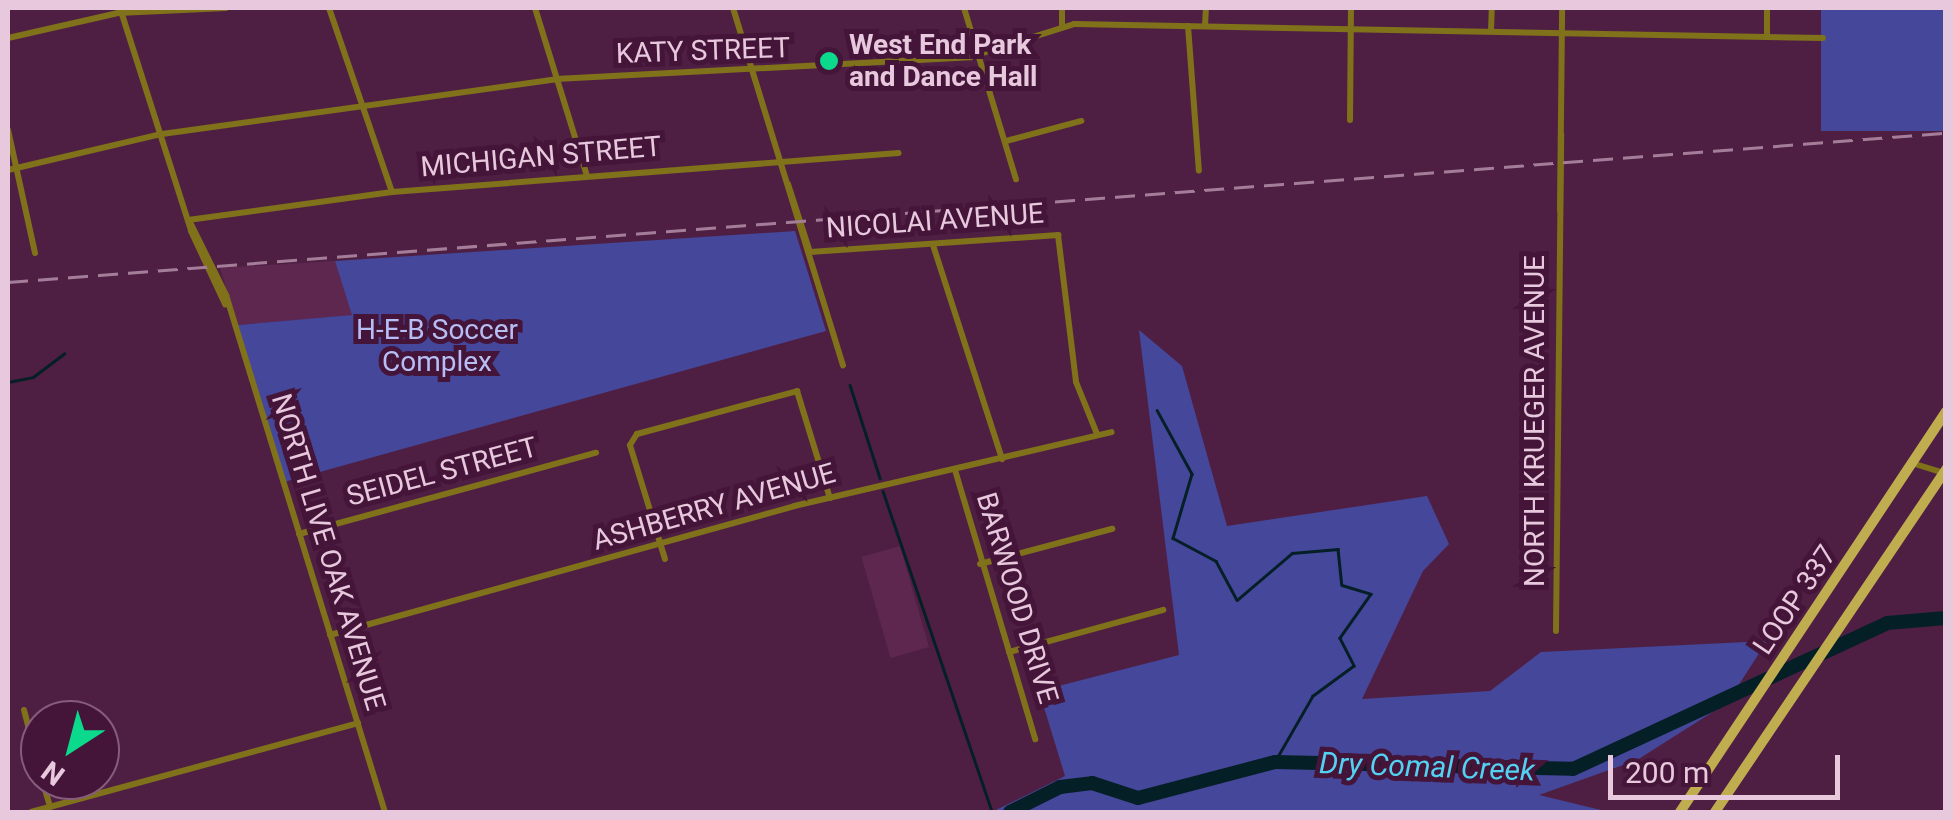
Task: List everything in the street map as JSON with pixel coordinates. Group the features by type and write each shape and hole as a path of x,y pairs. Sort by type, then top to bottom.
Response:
{"main road":[{"name":"LOOP 337","path":"1680,812 1946,412"},
{"name":"LOOP 337","path":"1716,812 1945,472"}],"street":[{"path":"8,38 121,10 226,8"},
{"path":"329,8 392,192"},
{"path":"535,8 587,176"},
{"path":"733,8 843,365"},
{"path":"964,8 1016,179"},
{"path":"1062,8 1062,25"},
{"path":"1205,26 1206,8"},
{"path":"1350,120 1351,8"},
{"path":"1491,31 1492,8"},
{"name":"NORTH KRUEGER AVENUE","path":"1556,631 1562,8"},
{"path":"1767,8 1767,37"},
{"name":"NORTH LIVE OAK AVENUE","path":"121,10 188,220 226,305 385,812"},
{"name":"KATY STREET","path":"12,169 162,134 556,78 752,73 979,55 1062,25 1823,38"},
{"path":"1188,26 1199,171"},
{"path":"1006,140 1081,121"},
{"path":"8,130 12,169 35,253"},
{"name":"MICHIGAN STREET","path":"188,220 392,192 780,159 899,153"},
{"name":"NICOLAI AVENUE","path":"810,252 1062,237 1076,382 1096,434"},
{"path":"933,244 1002,459"},
{"path":"666,559 630,445 638,434 797,391 830,498"},
{"name":"ASHBERRY AVENUE","path":"330,635 830,498 1111,432"},
{"name":"SEIDEL STREET","path":"300,534 596,453"},
{"path":"1915,464 1945,472"},
{"name":"BARWOOD DRIVE","path":"955,470 1035,739"},
{"path":"980,564 1112,529"},
{"path":"1009,652 1163,610"},
{"path":"31,812 358,723"},
{"path":"48,800 50,808"}],"shaded area":[{"path":"335,261 353,315 238,325 220,268"},
{"path":"900,546 929,647 890,658 862,557"}],"green space":[{"path":"1821,8 1945,8 1945,131 1821,131"},
{"name":"H-E-B Soccer Complex","path":"795,231 826,331 284,482 238,325 352,315 335,261"},
{"path":"1139,330 1182,366 1227,526 1427,496 1449,544 1423,571 1362,699 1490,691 1541,652 1767,641 1727,703 1637,760 1539,795 1609,812 992,812 1065,776 1039,691 1179,655"}],"waterway":[{"path":"8,382 33,377 64,354"},
{"path":"850,385 880,478"},
{"path":"1157,410 1192,474 1173,538 1216,561 1237,600 1292,553 1338,549 1342,585 1371,594 1340,638 1354,666 1313,696 1275,762"},
{"path":"883,491 992,812"},
{"name":"Dry Comal Creek","path":"1010,812 1060,787 1092,783 1138,798 1275,762 1573,769 1887,623 1946,618"}],"railway":[{"path":"8,282 1946,133"}],"place":[{"name":"West End Park and Dance Hall","path":"829,61"}]}
